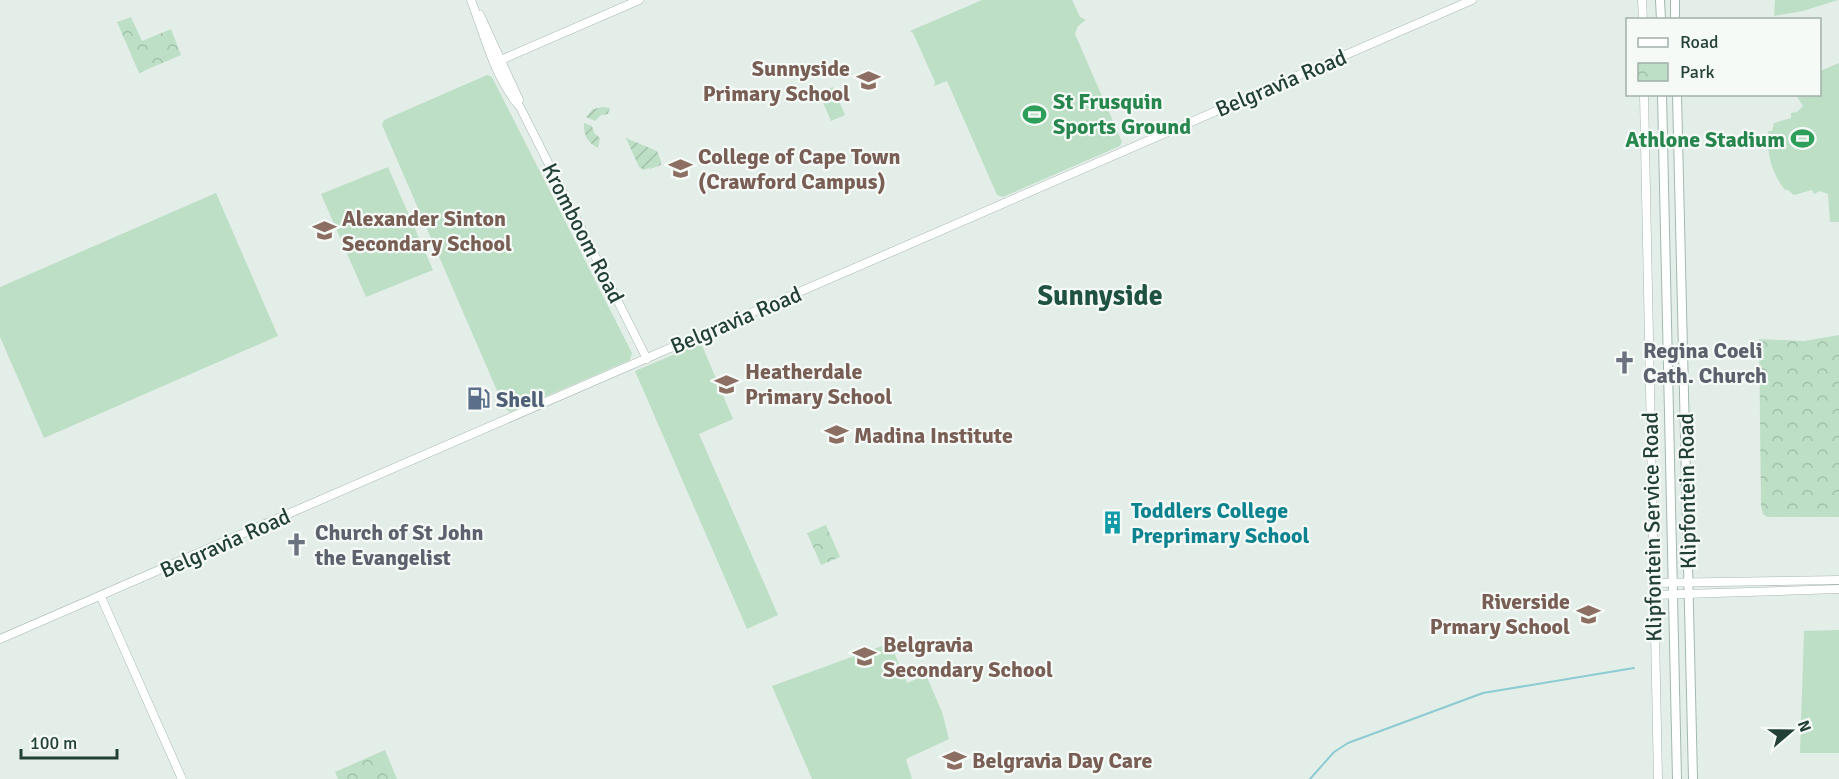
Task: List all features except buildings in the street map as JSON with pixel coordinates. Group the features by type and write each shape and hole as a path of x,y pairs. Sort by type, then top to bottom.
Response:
{"main road":[{"path":"1660,0 1661,18"},
{"path":"1675,0 1675,18"},
{"name":"Klipfontein Road","path":"1662,96 1677,779"},
{"name":"Klipfontein Road","path":"1677,96 1693,779"}],"street":[{"path":"497,61 639,0"},
{"name":"Belgravia Road","path":"0,639 1472,0"},
{"path":"1642,0 1643,18"},
{"name":"Kromboom Road","path":"472,2 497,61 516,92 520,107 647,359"},
{"name":"Klipfontein Service Road","path":"1644,96 1658,779"},
{"path":"1653,583 1839,580"},
{"path":"1653,595 1839,589"},
{"path":"101,597 182,779"}],"green space":[{"name":"St Frusquin Sports Ground","path":"982,0 1072,0 1080,17 1086,20 1078,26 1075,34 1122,142 1120,146 1003,197 997,195 947,81 934,86 935,82 913,33 910,31"},
{"path":"1775,0 1838,0 1803,11 1774,16"},
{"path":"131,17 142,41 171,29 181,55 139,73 117,22"},
{"name":"Athlone Stadium","path":"1839,63 1839,222 1830,222 1828,194 1820,191 1814,194 1812,190 1794,195 1785,190 1776,176 1768,147 1768,131 1772,131 1774,123 1791,118 1791,113 1797,112 1803,106 1797,96 1821,96 1821,71"},
{"path":"487,75 492,77 632,353 630,360 510,412 505,409 382,125 384,120"},
{"path":"833,87 845,115 831,121 819,93"},
{"path":"610,108 608,114 601,115 595,121 586,117 593,109"},
{"path":"584,123 592,126 594,133 600,138 598,148 587,138"},
{"path":"626,138 657,151 661,165 644,170 639,167"},
{"path":"388,167 433,270 366,297 321,194"},
{"path":"216,193 278,336 44,438 0,337 0,287"},
{"path":"1839,335 1839,517 1767,517 1763,514 1761,506 1759,339 1804,341"},
{"path":"701,343 733,419 699,434 778,615 747,629 635,371"},
{"path":"826,525 840,557 821,565 807,533"},
{"path":"1839,630 1839,753 1800,753 1804,631"},
{"path":"890,643 907,683 926,675 942,712 949,739 906,759 912,779 812,779 772,686"},
{"path":"385,750 397,779 338,779 335,772"}],"waterway":[{"path":"1310,779 1334,752 1348,743 1483,693 1634,668"}],"place":[{"name":"Sunnyside Primary School","path":"868,81"},
{"name":"St Frusquin Sports Ground","path":"1035,114"},
{"name":"Athlone Stadium","path":"1803,139"},
{"name":"College of Cape Town (Crawford Campus)","path":"680,169"},
{"name":"Alexander Sinton Secondary School","path":"324,231"},
{"name":"Regina Coeli Cath. Church","path":"1625,363"},
{"name":"Heatherdale Primary School","path":"727,384"},
{"name":"Shell","path":"478,399"},
{"name":"Madina Institute","path":"836,435"},
{"name":"Toddlers College Preprimary School","path":"1113,523"},
{"name":"Church of St John the Evangelist","path":"297,545"},
{"name":"Riverside Prmary School","path":"1588,614"},
{"name":"Belgravia Secondary School","path":"865,657"},
{"name":"Belgravia Day Care","path":"954,760"}],"district":[{"name":"Sunnyside","path":"1100,296"}]}
